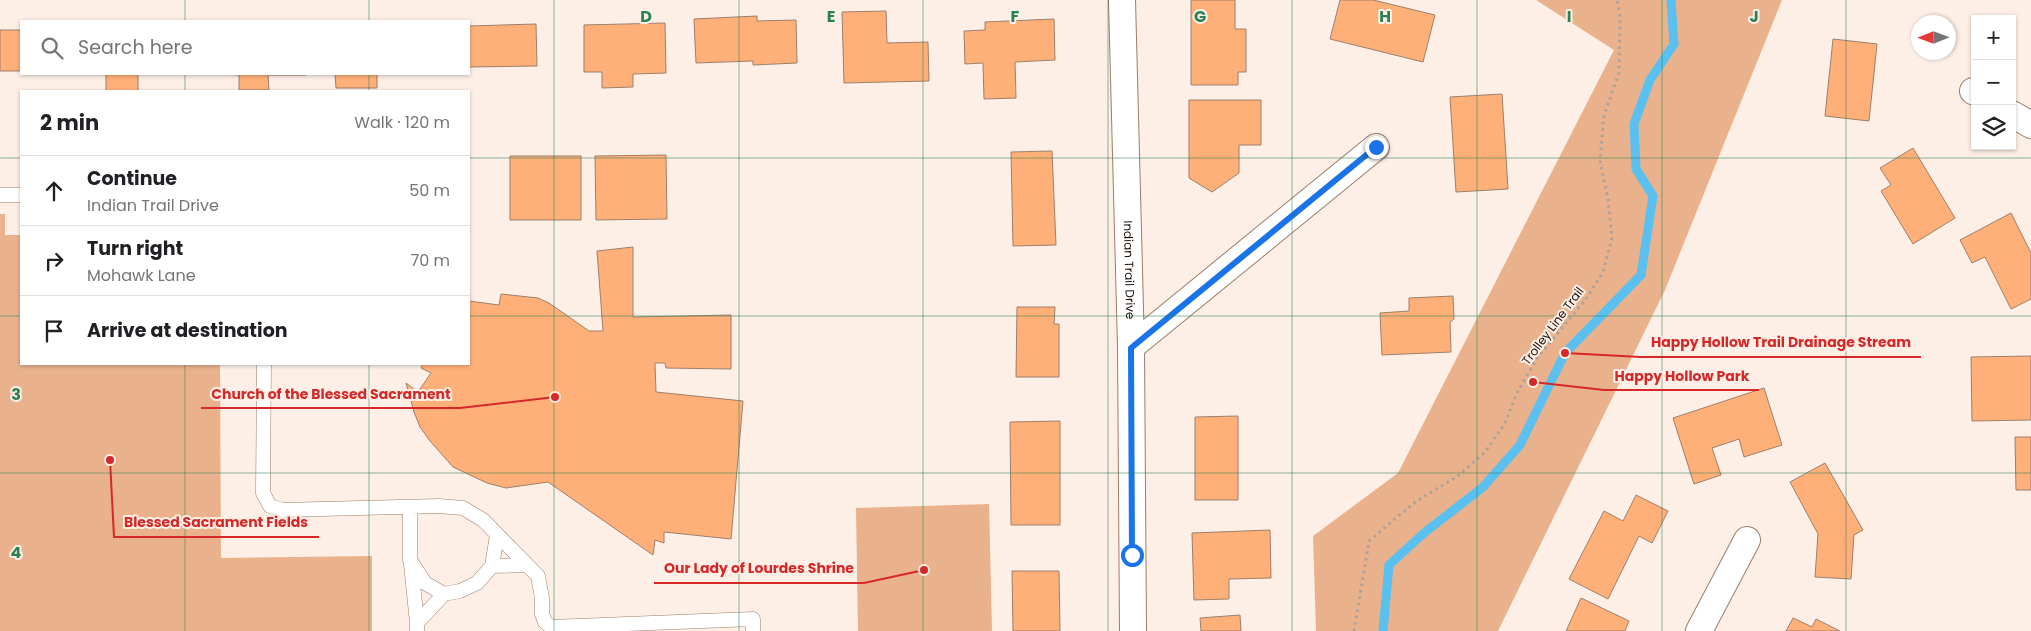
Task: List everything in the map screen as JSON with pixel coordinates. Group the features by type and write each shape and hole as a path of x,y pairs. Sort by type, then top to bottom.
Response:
{"street":[{"name":"Indian Trail Drive","path":"1122,0 1131,348 1133,631"},
{"path":"2016,116 2031,125"},
{"path":"1131,348 1376,147"},
{"path":"1699,631 1747,540"}],"lane":[{"path":"0,195 20,195"},
{"path":"264,365 263,493 270,506 282,510 438,506 463,508 483,520 538,576 542,598 542,614 545,622 551,627 567,628 753,619 753,631"},
{"path":"410,507 410,560 417,627"},
{"path":"417,627 444,594 460,591 477,583 492,566 497,535"},
{"path":"410,560 425,582 444,594"},
{"path":"492,566 527,565"}],"path":[{"name":"Trolley Line Trail","path":"1354,631 1368,541 1415,502 1458,476 1485,452 1504,425 1516,395 1537,358 1586,299 1603,272 1612,238 1608,199 1600,161 1604,115 1619,72 1620,17 1618,0"}],"shaded area":[{"path":"1536,0 1782,0 1665,290 1498,631 1316,631 1313,536 1398,473 1614,50"},
{"path":"0,214 5,214 5,235 20,235 20,365 220,365 221,558 372,556 372,631 0,631"},
{"path":"989,504 992,631 858,631 856,508"}],"building":[{"path":"1191,0 1235,0 1235,29 1246,29 1246,72 1238,72 1238,85 1191,85"},
{"path":"1340,0 1373,0 1435,15 1423,62 1330,39"},
{"path":"886,11 887,43 928,42 929,81 844,83 842,12"},
{"path":"757,16 757,21 796,20 797,63 753,65 753,61 696,63 694,19"},
{"path":"1054,19 1055,60 1015,62 1016,98 984,99 983,63 965,64 964,31 985,30 985,22"},
{"path":"665,23 666,73 633,74 633,87 602,88 602,72 584,72 584,25"},
{"path":"536,24 537,66 470,67 470,26"},
{"path":"0,30 20,30 20,71 0,71"},
{"path":"1833,39 1877,44 1869,121 1825,116"},
{"path":"106,75 138,75 138,90 106,90"},
{"path":"239,75 268,75 269,90 239,90"},
{"path":"335,75 377,75 377,88 336,88"},
{"path":"1502,94 1508,189 1456,192 1450,97"},
{"path":"1189,100 1261,100 1261,145 1239,145 1239,173 1212,192 1189,178"},
{"path":"1913,148 1955,218 1913,244 1881,191 1891,185 1880,168"},
{"path":"1052,151 1056,245 1013,246 1011,152"},
{"path":"666,155 667,219 596,220 595,156"},
{"path":"510,156 581,156 581,220 510,220"},
{"path":"2011,213 2031,253 2031,299 2011,309 1985,257 1972,263 1960,240"},
{"path":"633,247 633,317 731,315 731,369 666,368 665,363 655,363 656,392 743,401 731,539 664,532 664,543 655,540 653,555 548,482 506,488 487,483 453,467 420,427 406,383 418,392 431,373 421,368 422,365 470,365 470,301 499,305 501,294 538,298 549,303 589,331 603,331 597,251"},
{"path":"1453,296 1454,319 1450,322 1451,352 1382,355 1380,313 1409,311 1409,298"},
{"path":"1017,307 1055,307 1054,324 1059,324 1059,377 1016,377"},
{"path":"2031,356 2031,420 1972,421 1971,357"},
{"path":"1764,388 1782,445 1744,457 1739,439 1712,448 1721,475 1694,484 1673,418"},
{"path":"1238,416 1238,500 1195,500 1195,417"},
{"path":"1060,421 1060,525 1011,525 1010,422"},
{"path":"2015,437 2031,437 2031,490 2016,490"},
{"path":"1825,463 1863,530 1854,535 1851,579 1815,577 1818,534 1790,482"},
{"path":"1636,495 1668,511 1652,543 1639,536 1608,599 1569,579 1604,511 1623,521"},
{"path":"1270,530 1271,578 1229,579 1229,599 1194,600 1192,533"},
{"path":"1012,571 1059,571 1060,631 1013,631"},
{"path":"1581,598 1629,621 1625,631 1566,631"},
{"path":"1240,615 1241,631 1201,631 1200,618"},
{"path":"1793,618 1812,627 1816,619 1840,631 1786,631"}],"waterway":[{"path":"1383,631 1389,565 1424,533 1483,487 1520,445 1565,353 1641,275 1653,196 1636,169 1634,124 1650,80 1674,44 1671,0"}],"place":[{"name":"Happy Hollow Trail Drainage Stream","path":"1565,353"},
{"name":"Happy Hollow Park","path":"1533,382"},
{"name":"Church of the Blessed Sacrament","path":"555,397"},
{"name":"Blessed Sacrament Fields","path":"110,460"},
{"name":"Our Lady of Lourdes Shrine","path":"924,570"}],"route":[{"path":"1132,555 1131,348 1376,147"}]}
